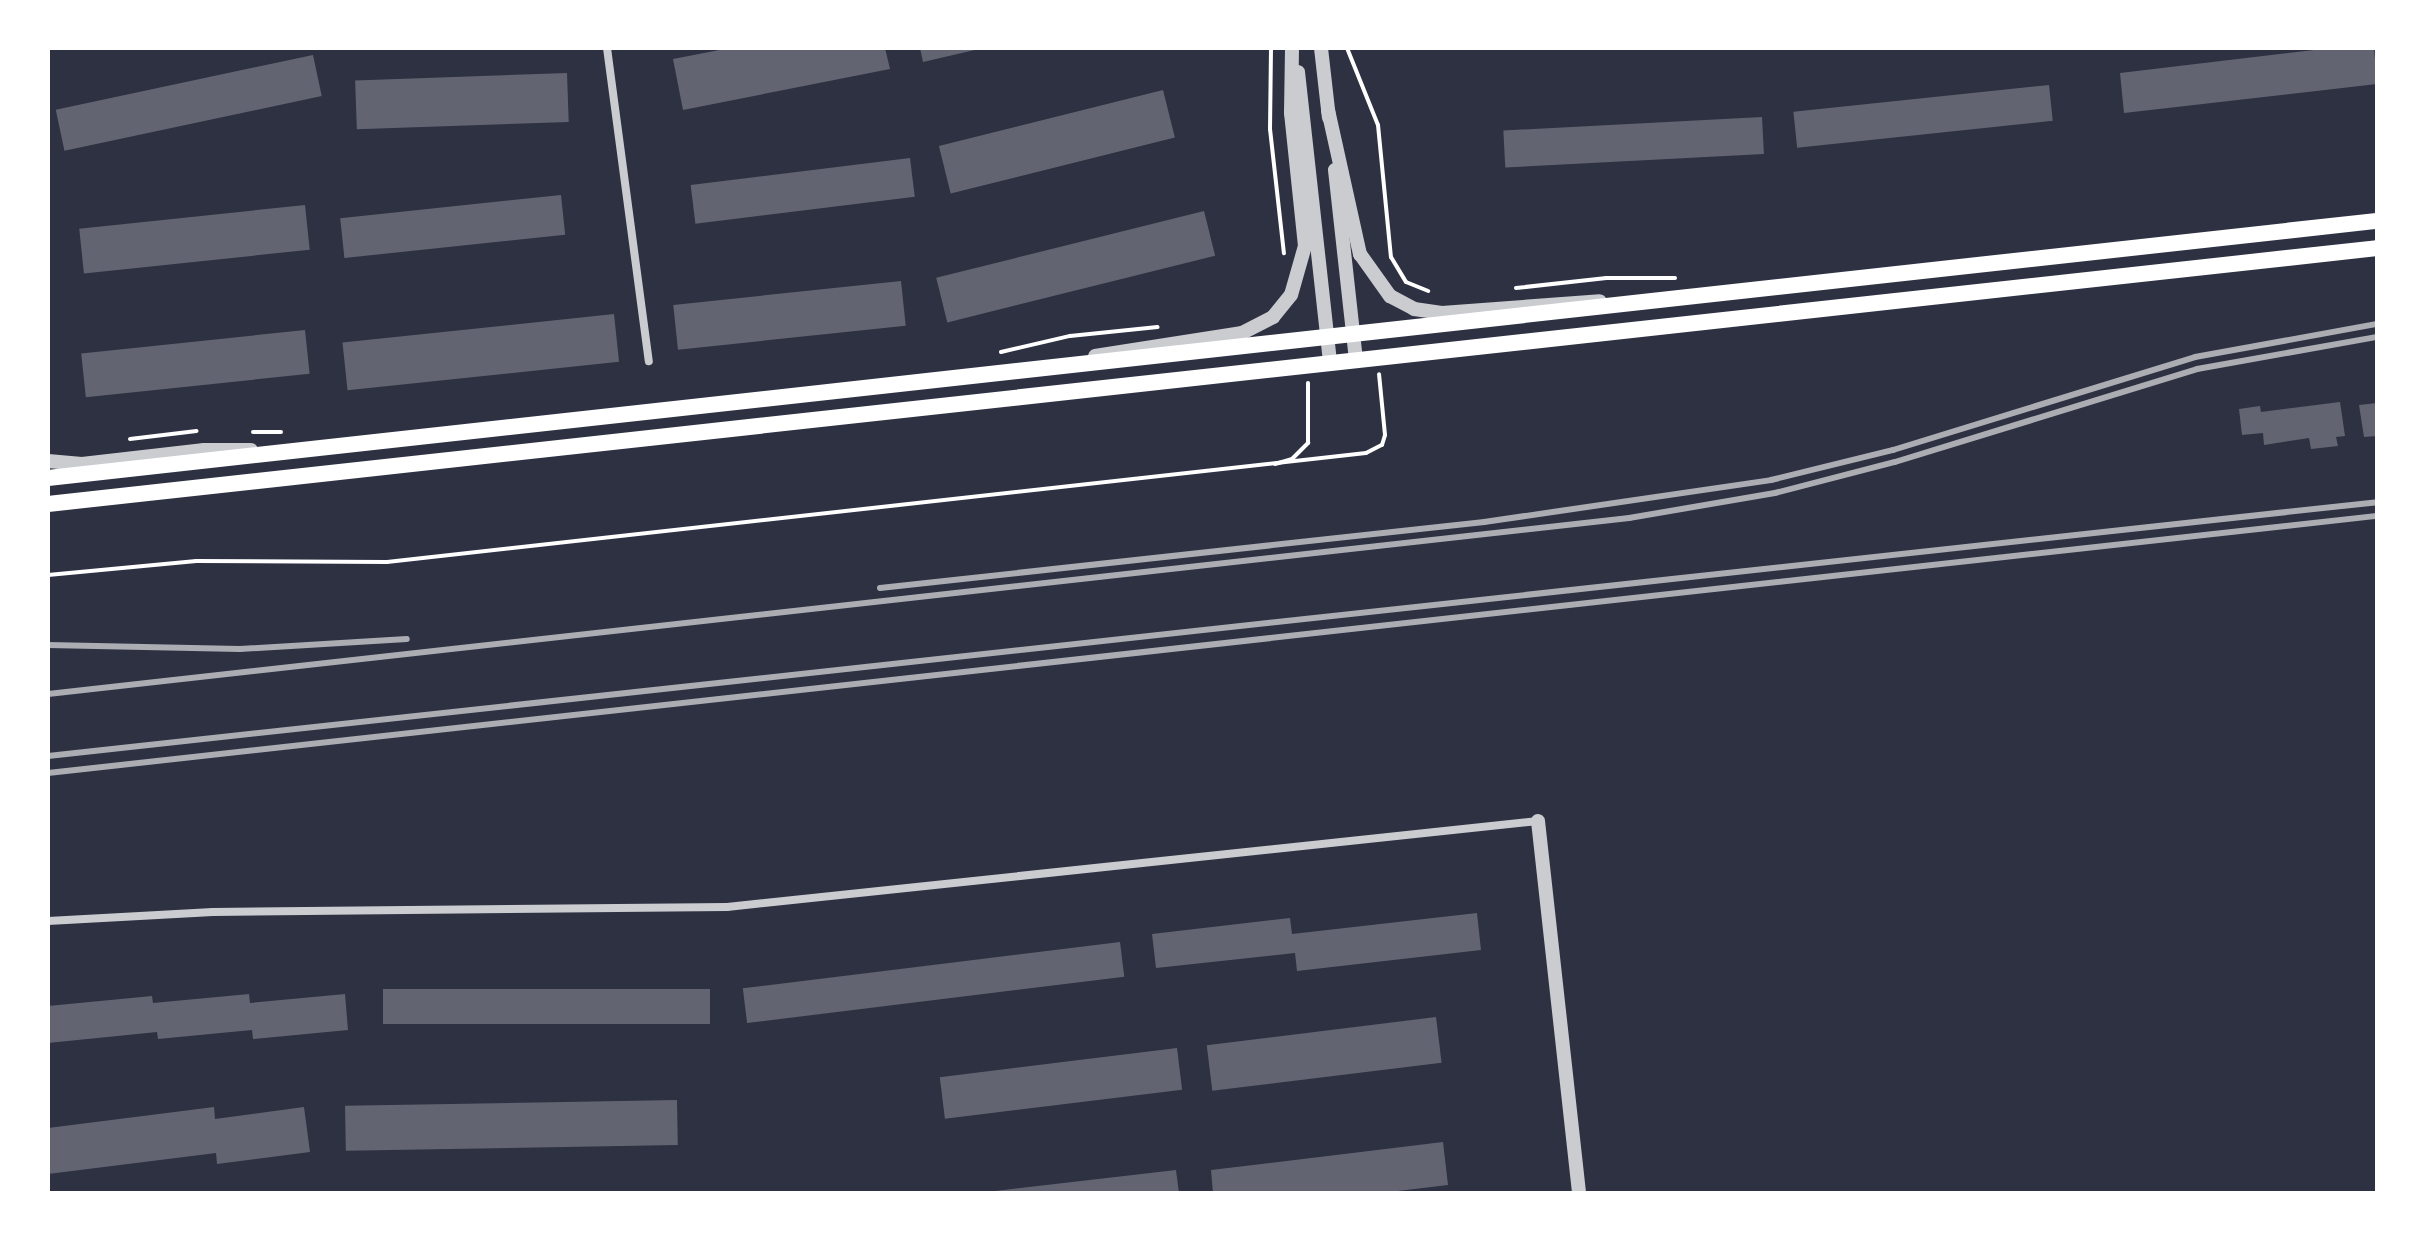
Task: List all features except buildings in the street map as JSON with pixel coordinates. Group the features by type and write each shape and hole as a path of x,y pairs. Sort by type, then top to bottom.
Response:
{"main road":[{"path":"48,478 2377,221"},
{"path":"48,504 2377,248"}],"street":[{"path":"607,48 649,361"},
{"path":"1294,48 1330,363"},
{"path":"1030,370 1143,346 1242,333 1280,311 1300,278 1305,246 1291,113 1294,48"},
{"path":"1321,48 1356,361"},
{"path":"1328,110 1360,254 1376,282 1402,304 1442,313 1556,302 1656,301"},
{"path":"48,461 82,464 219,449 299,451"},
{"path":"48,921 213,912 727,907 1538,821 1579,1193"}],"path":[{"path":"1271,48 1270,129 1283,264"},
{"path":"1347,48 1378,125 1394,267 1418,289 1442,293"},
{"path":"1507,289 1606,278 1689,277"},
{"path":"985,354 1070,336 1162,326"},
{"path":"48,575 196,561 387,562 1275,464 1377,448 1385,435 1380,376"},
{"path":"1275,464 1298,455 1308,443 1309,384"},
{"path":"116,440 204,431"},
{"path":"246,431 287,432"}],"railway":[{"path":"880,588 1484,522 1771,480 1893,450 2195,357 2377,324"},
{"path":"48,694 1629,518 1775,493 1895,462 2197,369 2377,337"},
{"path":"48,756 2377,502"},
{"path":"48,773 2377,516"},
{"path":"48,645 240,649 407,639"}]}
